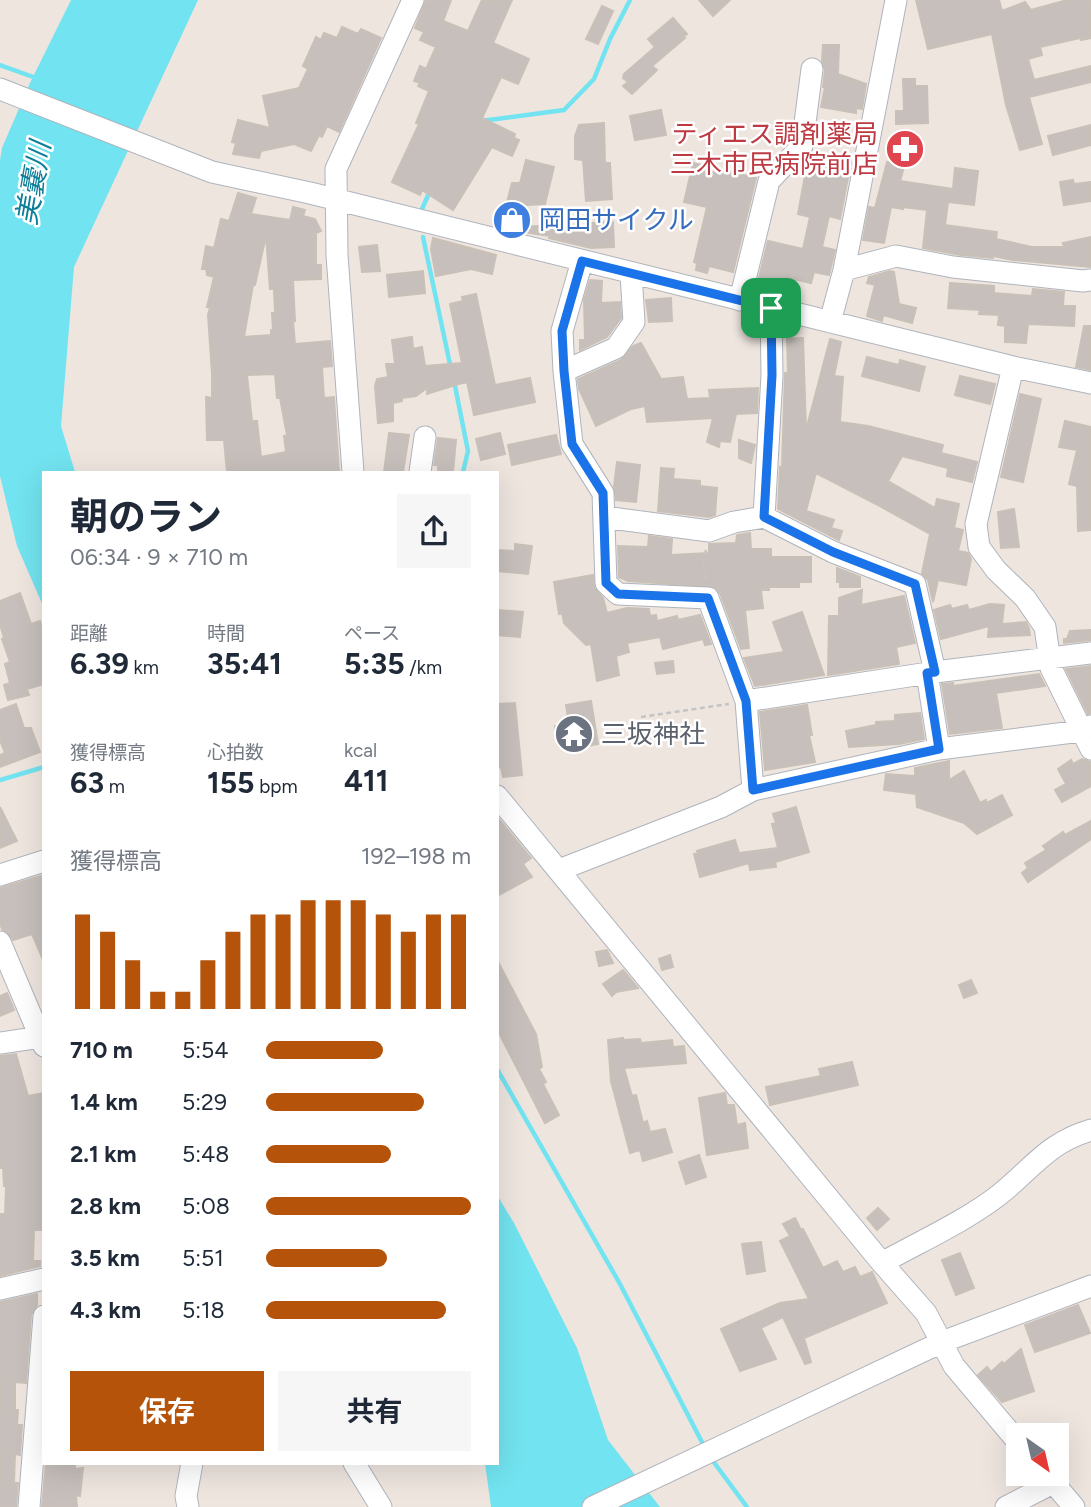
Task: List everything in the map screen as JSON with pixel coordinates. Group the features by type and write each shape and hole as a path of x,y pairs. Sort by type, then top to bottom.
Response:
{"street":[{"path":"353,471 337,255 336,169 413,0"},
{"path":"830,322 845,270 896,0"},
{"path":"740,300 769,181 802,146 812,69"},
{"path":"0,89 212,172 336,200 1013,367 1091,383"},
{"path":"845,270 896,256 953,267 1091,280"},
{"path":"582,261 562,331 564,371 572,444 603,493 606,583 618,594 708,598 746,701 753,790"},
{"path":"564,371 616,348 634,322 631,273"},
{"path":"764,517 772,375 771,308"},
{"path":"559,870 721,807 753,790 939,749 1088,736 1051,668 1045,627 1025,598 996,570 979,547 976,524 1013,367"},
{"path":"419,471 425,437"},
{"path":"604,517 709,531 734,522 764,517 833,552 915,584 931,672 939,749"},
{"path":"746,701 931,672 1091,653"},
{"path":"499,798 926,1313 954,1366 1006,1428"},
{"path":"0,875 42,862"},
{"path":"0,942 42,1041 0,1043"},
{"path":"882,1263 998,1195 1048,1150 1072,1136 1091,1130"},
{"path":"0,1289 42,1279"},
{"path":"593,1507 942,1342 1091,1286"},
{"path":"29,1507 42,1341"},
{"path":"188,1507 186,1496 195,1465"},
{"path":"355,1465 381,1507"},
{"path":"1006,1507 1037,1486"},
{"path":"1056,1486 1074,1507"}],"path":[{"path":"708,598 703,563 709,531"},
{"path":"641,717 746,701"}],"water":[{"name":"美嚢川","path":"71,0 198,0 74,267 61,426 75,471 42,471 42,603 17,546 0,476 0,160 2,148"},
{"path":"499,1198 577,1348 608,1440 660,1507 491,1507 485,1465 499,1465"}],"building":[{"path":"426,0 451,0 443,21 468,31 482,0 512,0 493,43 529,59 518,84 501,77 482,118 515,134 514,138 519,140 512,156 492,147 453,210 422,190 420,195 392,182 419,124 416,123 429,91 414,81 420,66 426,69 436,47 420,40 424,32 415,28"},
{"path":"699,0 730,0 713,16"},
{"path":"916,0 999,0 1002,11 1025,2 1031,10 1067,0 1091,0 1091,38 1040,47 1042,55 1028,59 1034,80 1091,66 1091,82 1029,97 1042,144 1020,150 1006,105 992,34 928,49"},
{"path":"602,6 613,11 598,44 586,39"},
{"path":"673,18 687,34 683,37 685,38 652,66 657,70 632,94 623,86 628,82 623,78 624,74 655,47 648,39"},
{"path":"342,27 358,34 361,29 381,38 339,132 327,126 311,151 294,144 261,151 259,158 233,154 236,143 232,142 238,120 270,128 263,96 299,88 308,69 303,66 316,37 321,40 324,33 337,38"},
{"path":"823,45 839,45 838,74 866,84 862,109 856,108 856,113 821,107 825,87"},
{"path":"903,79 915,79 915,86 927,86 928,123 896,124 896,111 904,111"},
{"path":"661,110 666,135 635,140 630,116"},
{"path":"604,123 605,163 610,163 612,199 586,201 583,160 575,159 575,136 579,125"},
{"path":"1091,125 1091,145 1053,155 1048,136"},
{"path":"812,154 851,162 840,219 829,216 822,247 835,250 829,275 814,272 811,283 793,279 790,294 781,292 780,296 756,290 768,241 803,249 810,217 798,214 808,159"},
{"path":"526,160 554,167 545,204 506,206 512,183 520,183"},
{"path":"887,162 904,167 900,181 953,189 955,168 978,171 974,205 948,202 945,225 997,232 996,239 1032,247 1064,247 1063,243 1091,237 1091,267 961,255 923,248 927,210 903,207 891,207 884,243 863,240 869,207 875,208"},
{"path":"693,163 756,178 733,272 709,266 707,273 696,270 697,263 694,262 707,207 684,202"},
{"path":"1073,180 1074,184 1091,182 1091,201 1064,205 1060,182"},
{"path":"238,193 256,198 251,214 290,220 293,207 305,210 303,216 315,219 321,231 316,233 316,265 321,265 321,279 293,280 293,321 295,344 330,341 332,366 322,367 324,398 334,397 339,471 227,471 224,440 207,440 206,397 212,398 212,374 208,315 210,307 207,307 214,277 207,275 206,269 202,269 206,246 214,248 221,219 229,221","holes":["266,236 270,289 274,289 275,313 272,313 271,335 244,337 253,285","275,374 277,398 280,398 287,435 284,436 286,452 261,457 257,421 252,421 247,375"]},
{"path":"613,222 614,247 591,248 549,238 550,236 523,232 523,227 570,224 591,232 590,223"},
{"path":"433,238 496,255 492,274 471,269 436,276 431,249"},
{"path":"377,245 380,271 362,272 359,247"},
{"path":"423,271 425,293 389,297 387,275"},
{"path":"894,272 899,304 916,308 912,323 883,315 882,321 867,316 875,285 867,283 869,277"},
{"path":"590,280 602,281 601,303 620,302 621,318 607,337 580,350 580,340 585,340 584,300"},
{"path":"950,283 994,286 994,293 1032,296 1033,289 1064,292 1063,306 1075,306 1074,326 1028,324 1026,343 1005,342 1005,326 998,325 999,315 979,314 980,310 948,308"},
{"path":"476,294 495,385 530,378 535,402 474,415 467,382 463,383 462,379 462,383 427,394 427,388 416,396 402,398 402,401 393,403 393,421 378,423 375,386 377,379 388,377 386,364 395,364 392,340 412,337 413,349 422,347 425,366 462,363 450,304 463,301 462,297"},
{"path":"671,298 672,321 649,322 646,300"},
{"path":"1084,326 1091,326 1091,370 1076,367"},
{"path":"803,338 806,430 830,339 841,342 834,376 843,377 840,422 868,426 943,445 941,453 977,462 972,482 947,476 948,468 902,456 888,481 935,508 937,499 959,504 954,528 963,530 958,551 968,553 971,559 966,585 938,580 933,602 928,580 922,573 930,534 816,473 806,511 834,520 831,528 842,531 839,540 778,509 785,373 788,373 787,339"},
{"path":"641,343 661,379 683,377 687,399 710,398 709,390 758,388 757,413 736,414 730,442 720,441 719,447 707,442 713,418 647,422 645,406 631,409 596,426 579,389 578,379 621,360 633,346"},
{"path":"867,357 899,365 900,360 925,367 919,391 862,376"},
{"path":"960,376 995,384 990,404 955,395"},
{"path":"1020,394 1041,399 1023,482 1001,477"},
{"path":"1065,421 1091,427 1091,530 1078,531 1077,486 1069,484 1077,450 1059,447"},
{"path":"389,433 409,435 403,471 384,471"},
{"path":"500,433 505,454 481,460 476,439"},
{"path":"556,435 561,454 512,465 508,445"},
{"path":"438,438 456,440 453,471 438,471 438,465 434,465"},
{"path":"739,440 755,445 751,463 739,458"},
{"path":"617,462 640,465 636,502 616,500 614,486"},
{"path":"661,468 674,469 673,479 700,481 700,486 717,488 715,515 709,517 658,511"},
{"path":"1014,509 1019,547 1001,548 998,512"},
{"path":"750,533 751,549 771,549 771,557 811,557 811,582 799,582 799,587 769,587 769,590 761,590 763,608 745,610 749,648 741,649 720,593 715,587 628,581 619,577 618,546 648,547 649,536 672,539 671,555 709,553 709,544 736,543 737,535"},
{"path":"515,544 532,546 528,574 499,571 499,550 515,551"},
{"path":"837,568 860,577 860,587 840,587 840,582 837,582"},
{"path":"593,575 594,588 603,598 607,613 627,608 649,609 650,616 656,615 657,621 677,616 678,620 700,615 711,644 705,645 703,639 663,649 660,637 627,643 629,652 616,656 619,675 597,681 591,644 586,645 564,623 562,613 559,614 554,582"},
{"path":"862,590 861,605 904,596 915,643 896,647 899,664 828,675 829,616 839,616 839,598"},
{"path":"20,593 31,624 40,621 42,628 42,685 27,689 29,695 8,700 4,685 10,683 5,664 10,662 2,639 0,601"},
{"path":"990,604 1004,605 1002,624 1026,622 1030,635 988,637 989,626 941,639 934,610 950,605 952,609 967,605 969,610"},
{"path":"499,610 523,612 520,637 499,635"},
{"path":"802,612 824,675 755,686 744,658 784,652 773,622"},
{"path":"1091,630 1091,640 1064,643 1070,631"},
{"path":"673,661 674,672 657,674 655,663"},
{"path":"1091,666 1091,713 1088,714 1066,669"},
{"path":"1039,674 1045,686 996,693 1002,728 950,734 942,684 953,683 953,686"},
{"path":"591,701 598,744 582,747 582,743 576,744 575,738 557,741 555,726 569,724 566,705"},
{"path":"515,703 522,775 503,777 499,768 499,704"},
{"path":"16,704 24,728 31,728 40,752 0,767 0,755 5,753 0,740 0,710"},
{"path":"807,705 812,735 809,735 815,762 765,770 760,712"},
{"path":"920,713 924,739 899,744 849,747 846,731 876,725 876,722 895,721 895,715"},
{"path":"1082,759 1091,762 1091,786 1062,802 1055,790 1066,784 1058,769 1071,760 1073,764"},
{"path":"949,761 949,780 964,771 980,803 986,800 987,803 1002,795 1012,815 977,834 964,823 917,807 916,794 884,790 886,774 915,776 915,768"},
{"path":"0,807 17,841 0,848"},
{"path":"796,807 809,852 775,862 776,867 750,870 749,863 700,877 694,854 698,853 697,851 735,840 739,853 778,848 772,824 776,823 773,814"},
{"path":"499,819 531,858 523,864 532,877 499,895"},
{"path":"1091,821 1091,839 1028,882 1022,873 1028,868 1025,863 1046,850 1043,846 1063,832 1065,835"},
{"path":"42,876 42,957 32,934 13,940 8,932 2,929 0,888"},
{"path":"607,950 613,963 599,966 596,952"},
{"path":"670,955 673,967 662,970 659,959"},
{"path":"499,964 536,1034 542,1067 539,1069 546,1082 543,1084 559,1115 545,1123 499,1033"},
{"path":"623,970 638,988 616,992 612,996 603,984"},
{"path":"971,980 977,993 964,998 959,985"},
{"path":"7,993 14,1010 0,1016 0,996"},
{"path":"640,1039 641,1043 672,1040 673,1047 684,1046 686,1063 624,1068 632,1096 636,1095 643,1123 647,1121 650,1132 665,1129 672,1152 643,1161 640,1150 630,1153 611,1081 608,1040"},
{"path":"16,1054 28,1096 42,1093 42,1230 34,1230 33,1261 40,1261 40,1266 0,1276 0,1214 5,1214 6,1186 3,1168 0,1168 0,1056"},
{"path":"852,1062 858,1085 770,1105 766,1087 821,1076 819,1069"},
{"path":"725,1093 727,1105 734,1105 737,1125 745,1123 748,1148 707,1155 699,1098"},
{"path":"699,1155 706,1177 686,1184 679,1162"},
{"path":"878,1208 889,1219 877,1230 867,1218"},
{"path":"795,1218 823,1268 837,1261 843,1272 855,1267 860,1277 872,1272 887,1303 804,1338 811,1362 805,1364 783,1317 761,1328 776,1359 740,1371 721,1329 780,1303 809,1299 780,1241 790,1236 783,1224"},
{"path":"761,1242 765,1271 747,1274 742,1244"},
{"path":"960,1253 974,1288 956,1295 942,1260"},
{"path":"37,1294 37,1305 31,1315 26,1383 15,1382 17,1425 22,1425 20,1455 15,1454 14,1483 18,1483 16,1507 0,1507 0,1302"},
{"path":"1078,1305 1090,1333 1035,1352 1025,1325"},
{"path":"1021,1349 1034,1391 1002,1402 978,1375 987,1367 991,1372"},
{"path":"46,1465 75,1465 75,1469 83,1468 80,1496 76,1495 77,1507 42,1507"}],"waterway":[{"path":"481,121 564,110 594,79 630,0"},
{"path":"0,65 39,79"},
{"path":"422,209 430,191"},
{"path":"423,237 451,369"},
{"path":"454,381 468,451 463,471"},
{"path":"0,780 42,768"},
{"path":"499,1072 620,1284 704,1446"},
{"path":"710,1457 747,1507"}],"place":[{"name":"ティエス調剤薬局 三木市民病院前店","path":"905,149"},
{"name":"岡田サイクル","path":"512,220"},
{"name":"三坂神社","path":"574,734"}],"route":[{"path":"582,261 771,308 772,375 764,517 833,552 915,584 935,672 927,673 939,749 753,790 746,701 708,598 618,594 606,583 603,493 572,444 562,331 582,261"}]}
